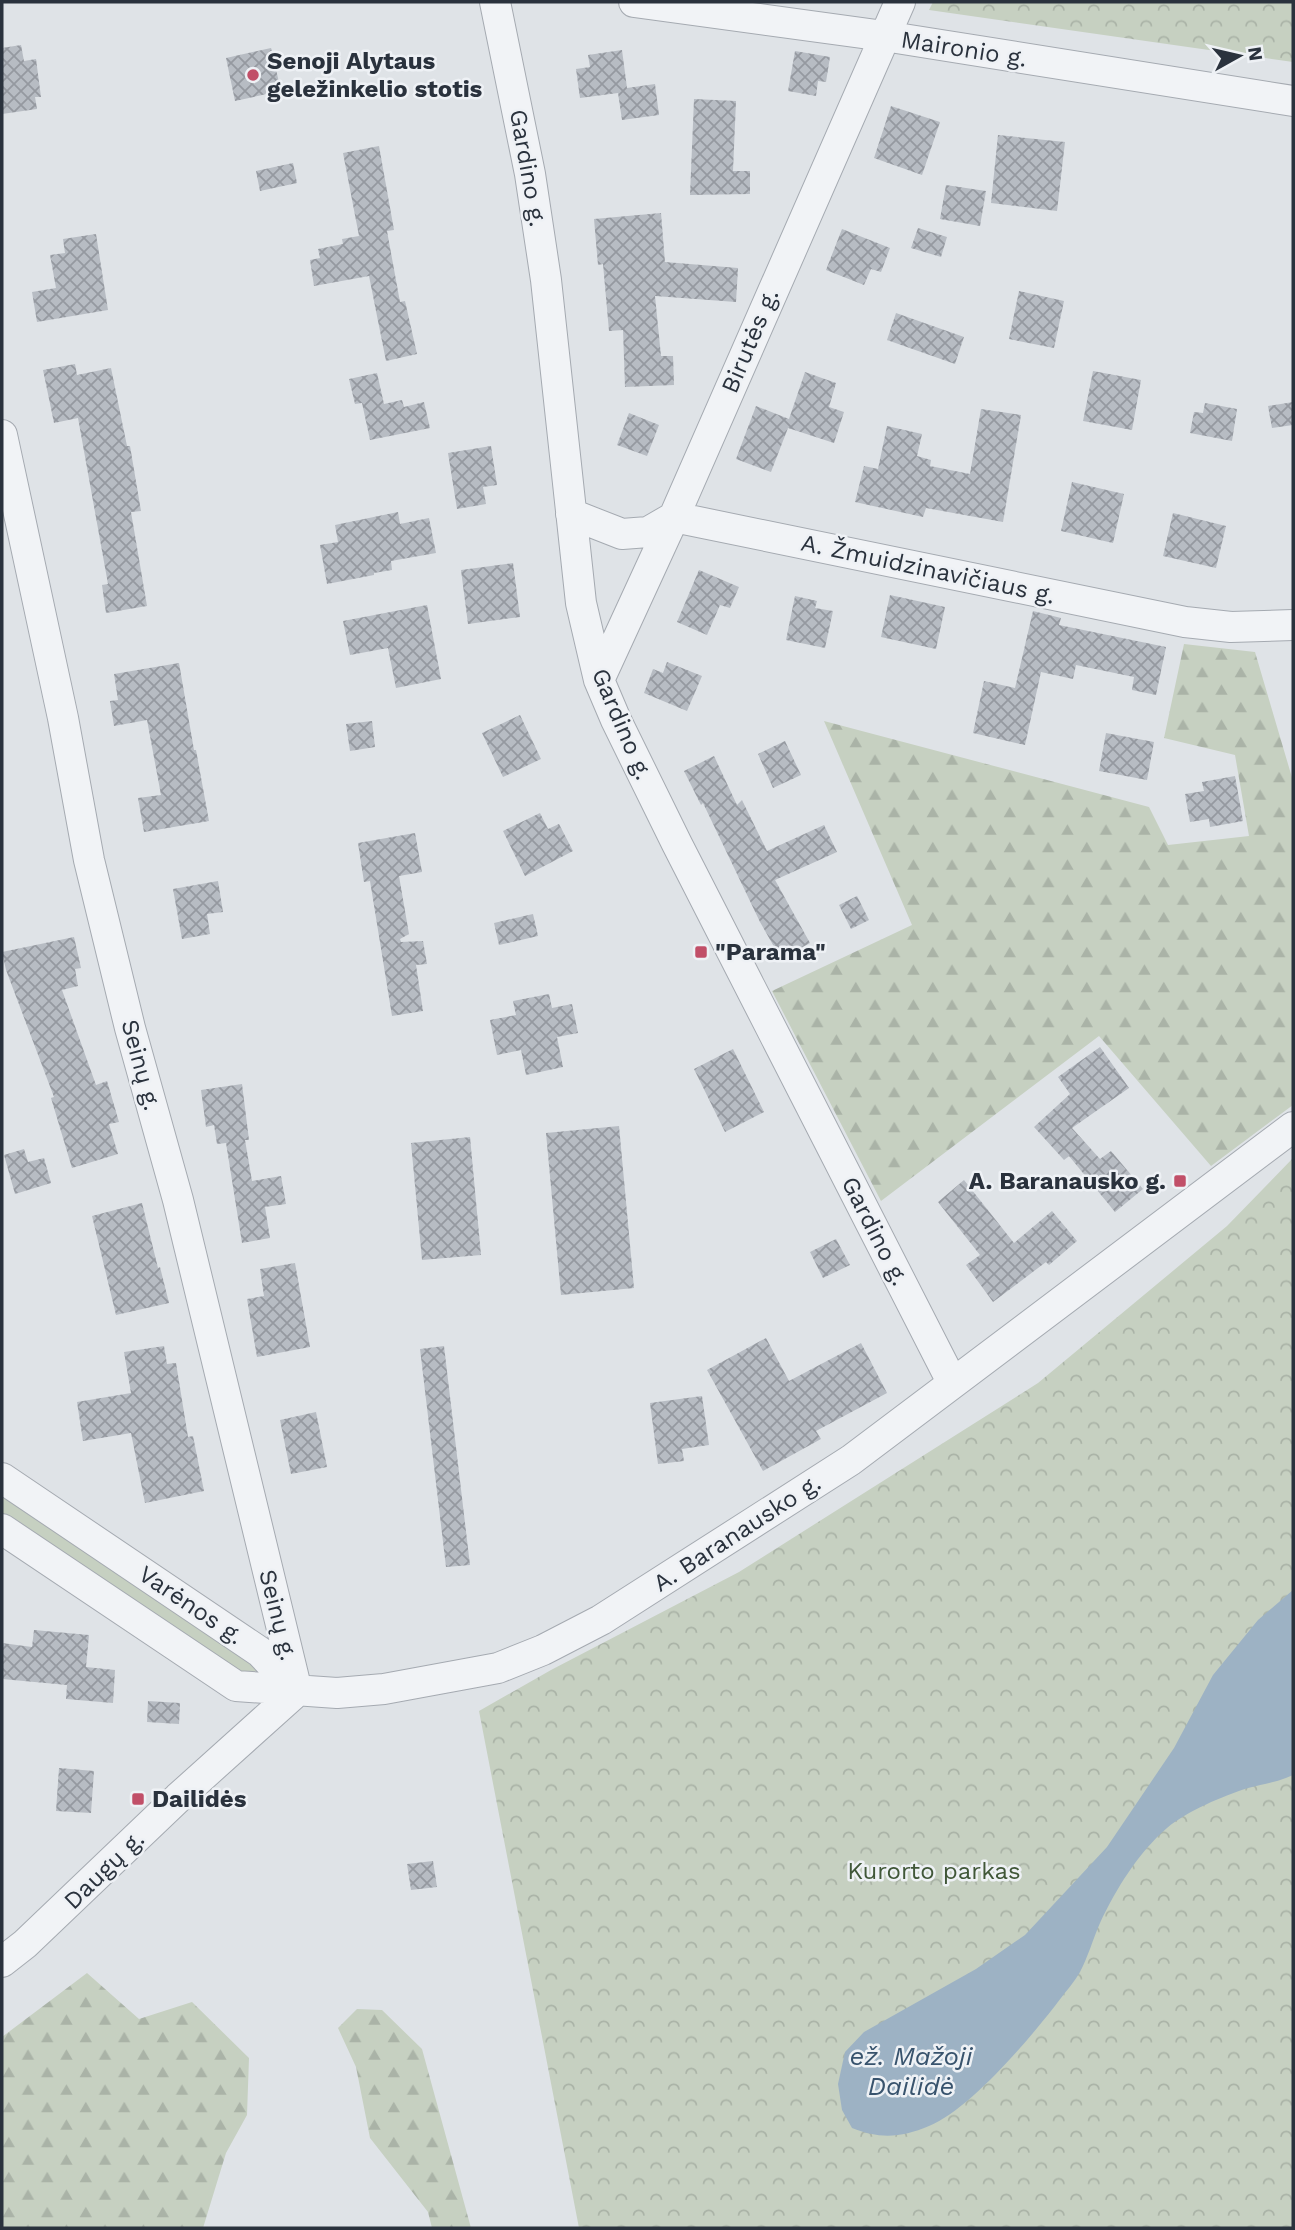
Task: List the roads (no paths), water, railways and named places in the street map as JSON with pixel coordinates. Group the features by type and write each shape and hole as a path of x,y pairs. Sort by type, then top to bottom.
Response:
{"street":[{"name":"Gardino g.","path":"495,2 524,138 544,267 581,603 599,680 615,720 677,844 952,1382"},
{"name":"Maironio g.","path":"634,2 884,37 1293,101"},
{"name":"Birutės g.","path":"599,680 674,517 900,2"},
{"name":"Seinų g.","path":"2,435 63,718 89,860 130,1028 178,1200 297,1691"},
{"path":"571,514 622,534 648,532 674,517"},
{"name":"A. Žmuidzinavičiaus g.","path":"674,517 1185,622 1231,627 1293,625"},
{"name":"A. Baranausko g.","path":"297,1691 337,1693 384,1689 498,1668 543,1650 601,1620 851,1460 1293,1126"},
{"name":"Varėnos g.","path":"2,1479 260,1652 297,1691"},
{"name":"Varėnos g.","path":"2,1529 236,1686 297,1691"},
{"name":"Daugų g.","path":"2,1962 25,1944 178,1798 297,1691"}],"water":[{"name":"ež. Mažoji Dailidė","path":"1293,1590 1293,1775 1238,1791 1206,1805 1175,1822 1156,1838 1137,1860 1113,1897 1083,1966 1073,1982 1000,2070 963,2104 946,2117 909,2133 890,2136 852,2128 842,2110 838,2084 845,2052 864,2032 976,1969 1025,1935 1107,1847 1174,1748 1213,1675 1258,1620"}],"place":[{"name":"Senoji Alytaus geležinkelio stotis","path":"253,75"},
{"name":"\"Parama\"","path":"701,952"},
{"name":"A. Baranausko g.","path":"1180,1181"},
{"name":"Dailidės","path":"138,1799"}],"park label":[{"name":"Kurorto parkas","path":"934,1871"}]}
